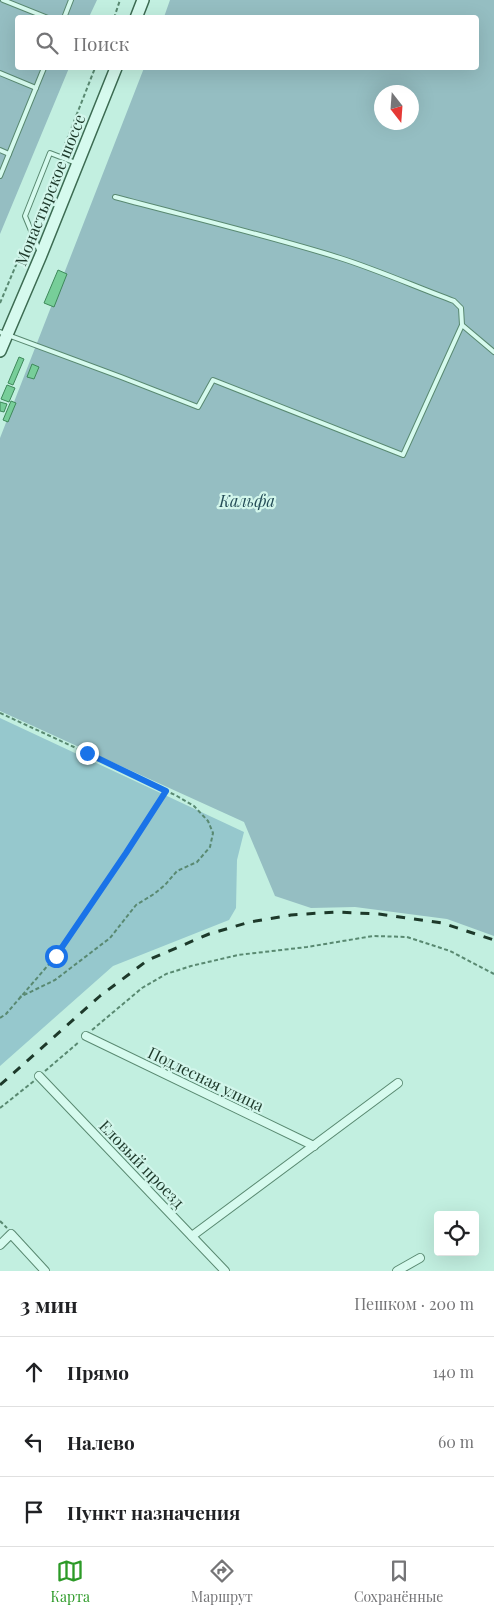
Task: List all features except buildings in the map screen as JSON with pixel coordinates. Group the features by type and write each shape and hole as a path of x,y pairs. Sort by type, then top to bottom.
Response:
{"main road":[{"path":"137,15 143,0"},
{"name":"Монастырское шоссе","path":"0,351 4,333 41,255 115,70"}],"street":[{"name":"Подлесная улица","path":"86,1036 314,1146"},
{"name":"Еловый проезд","path":"39,1076 225,1271"},
{"path":"192,1236 398,1083"},
{"path":"0,1245 11,1234 46,1271"},
{"path":"397,1271 420,1258"}],"lane":[{"path":"3,0 40,15"},
{"path":"65,15 71,0"},
{"path":"0,176 43,70"},
{"path":"0,73 36,88"},
{"path":"0,150 9,154"},
{"path":"41,255 24,216 50,153 78,164"},
{"path":"4,333 198,407 213,380 403,455 462,325 461,308 454,301 342,259 269,237 115,197"},
{"path":"462,325 494,352"}],"path":[{"path":"115,15 120,0"},
{"path":"60,157 93,70"},
{"path":"0,303 30,230"},
{"path":"0,713 87,753 194,806 208,821 214,833 210,847 197,862 177,871 159,890 136,905 110,938 55,980 20,997"},
{"path":"0,1018 6,1014 56,956 166,791"},
{"path":"0,1108 142,988 166,974 191,966 238,955 307,948 373,936 407,937 450,952 494,974"}],"shaded area":[{"path":"0,718 244,832 237,860 236,908 229,920 113,966 0,1066"}],"green space":[{"path":"0,0 97,0 90,15 15,15 15,70 68,70 0,234"},
{"name":"Кальфа","path":"170,0 494,0 494,936 447,919 355,907 311,908 275,896 244,822 0,711 0,438 143,70 479,70 479,15 165,15"}],"railway":[{"path":"0,1085 100,996 148,960 209,934 250,922 291,915 336,912 379,914 442,923 494,940"}],"route":[{"path":"56,956 166,791 87,753"}]}
